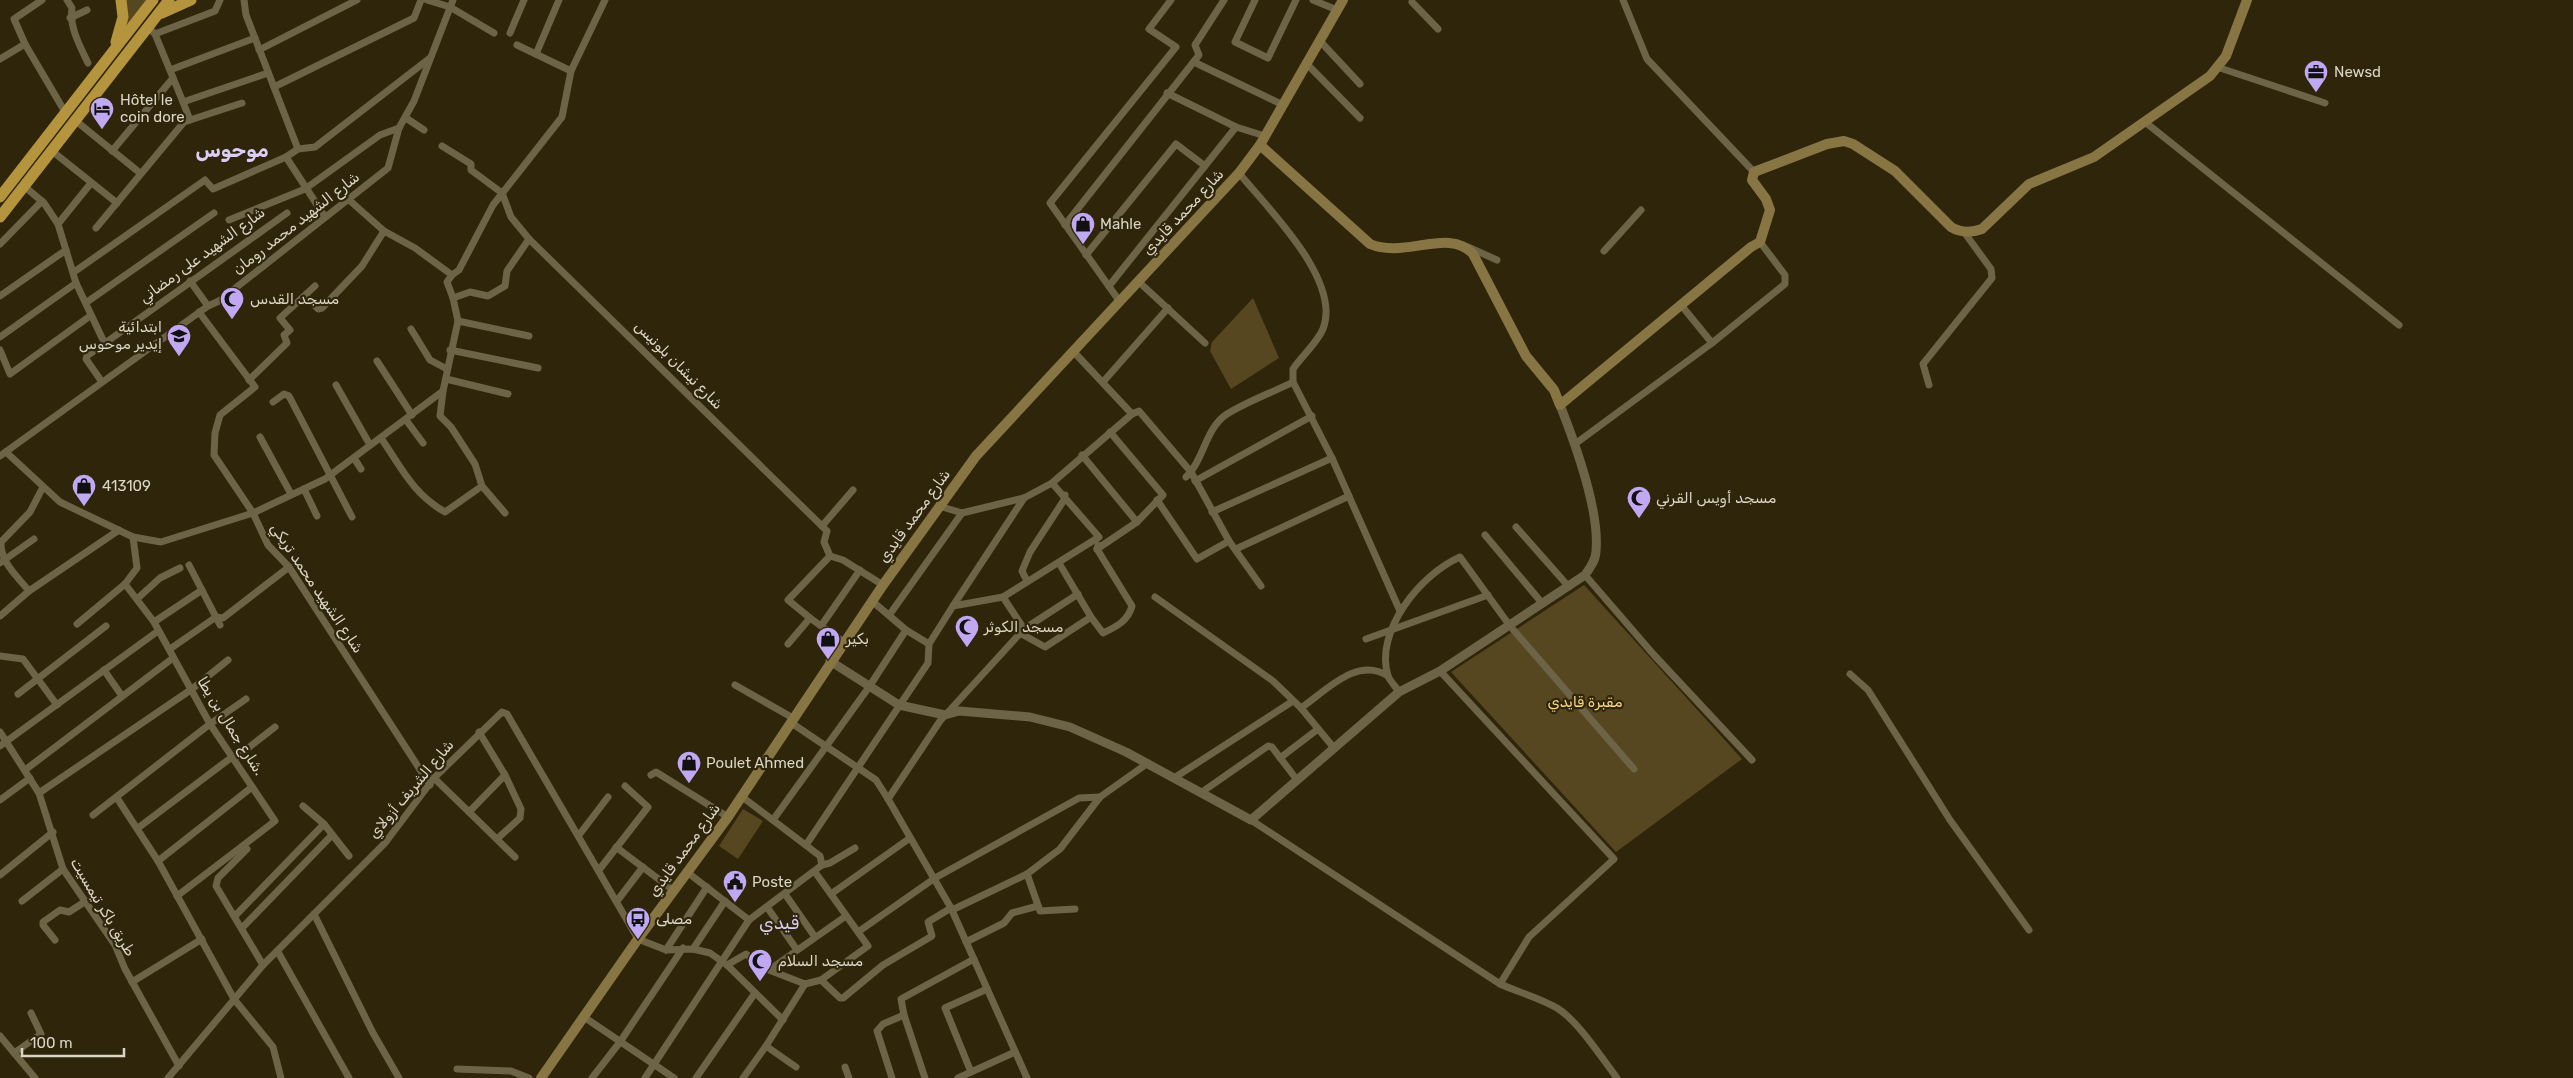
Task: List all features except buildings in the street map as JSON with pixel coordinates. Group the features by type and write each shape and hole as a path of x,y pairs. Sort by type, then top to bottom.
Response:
{"highway":[{"path":"98,72 118,39 123,17 121,0"},
{"path":"0,197 153,0"},
{"path":"0,217 76,121 152,31 158,15 170,0"},
{"path":"158,15 191,0"}],"main road":[{"name":"شارع محمد قايدي","path":"541,1078 673,890 728,817 830,662 939,506 982,450 1239,172 1262,140 1343,0"},
{"path":"1262,140 1370,244 1381,249 1392,250 1452,242 1466,246 1473,254 1526,356 1554,390 1560,405 1760,242 1770,210 1766,199 1752,180 1754,172 1835,142 1853,144 1895,171 1951,226 1964,232 1982,229 2029,184 2094,157 2210,76 2226,56 2247,0"}],"street":[{"path":"42,0 14,19 25,44 65,112"},
{"path":"67,0 72,8 70,18 88,63"},
{"path":"190,120 152,31 215,11 220,0"},
{"path":"244,0 246,15 298,149"},
{"path":"259,50 357,0"},
{"path":"274,87 414,18 421,0"},
{"path":"428,0 451,4 494,33"},
{"path":"510,33 524,0"},
{"path":"536,54 559,0"},
{"path":"505,514 482,486 475,464 450,427 440,416 450,350 458,321 447,282 459,270 493,205 560,121 566,104 571,71 604,0"},
{"path":"1120,302 1050,204 1176,47 1150,29 1170,0"},
{"path":"1065,226 1167,93 1195,61 1199,55 1194,45 1224,0"},
{"path":"1255,0 1236,42 1268,58 1296,0"},
{"path":"1313,0 1337,10"},
{"path":"1623,0 1647,60 1754,172"},
{"path":"1412,1 1438,29"},
{"name":"شارع الشهيد محمد رومان","path":"3,454 199,312 219,302 388,168 399,128 406,118 451,4"},
{"path":"70,18 88,10"},
{"path":"170,70 255,38"},
{"path":"1320,41 1360,84"},
{"path":"0,59 25,44"},
{"path":"517,45 571,71"},
{"path":"74,272 205,180 213,189 286,157 298,149 315,146 430,58"},
{"path":"1195,61 1283,105"},
{"path":"1307,64 1360,118"},
{"path":"2217,67 2325,103"},
{"path":"183,102 268,73"},
{"path":"112,151 173,78"},
{"path":"1167,93 1262,140"},
{"path":"96,228 184,122 242,103"},
{"path":"406,118 424,130"},
{"path":"76,121 140,174"},
{"path":"2144,122 2399,324"},
{"path":"1109,286 1236,126"},
{"path":"229,220 305,189 380,135 399,128"},
{"path":"1086,255 1176,144 1205,166"},
{"path":"442,146 471,164 472,170 502,193"},
{"path":"52,151 117,203"},
{"path":"286,157 324,217"},
{"path":"1239,172 1304,253 1317,273 1325,293 1326,313 1322,330 1293,369 1293,382 1332,458 1400,611"},
{"path":"58,224 91,183"},
{"path":"24,186 42,201 58,224 76,283 87,302 90,316 104,342"},
{"name":"شارع نيشان بلونيس","path":"502,193 511,217 528,239 822,526"},
{"path":"348,200 384,231 415,248 452,275"},
{"path":"0,244 42,201"},
{"path":"1604,251 1641,210"},
{"path":"87,302 214,213"},
{"name":"شارع الشهيد على رمضاني","path":"102,382 86,358 104,342 286,213"},
{"path":"306,296 318,310 322,308 362,266 384,231"},
{"path":"1929,385 1923,364 1992,278 1991,269 1964,232"},
{"path":"453,298 470,292 488,296 505,286 507,272 528,239"},
{"path":"1576,444 1712,343 1786,283 1785,276 1760,242"},
{"path":"1466,246 1497,260"},
{"path":"0,296 66,250"},
{"path":"190,280 208,306"},
{"path":"1139,282 1205,343"},
{"path":"0,338 76,283"},
{"path":"199,312 249,380 287,343 284,335 290,330 280,318 315,286"},
{"path":"1681,305 1712,343"},
{"path":"1103,382 1168,308"},
{"path":"0,350 10,374 90,316"},
{"path":"458,321 529,336"},
{"path":"411,329 430,360 447,370"},
{"path":"450,350 538,368"},
{"path":"1073,351 1132,414"},
{"path":"377,361 423,443"},
{"path":"446,379 508,394"},
{"name":"شارع الشهيد محمد تريكي","path":"249,380 255,387 220,415 215,433 214,455 253,513 268,544 289,567 430,786"},
{"path":"1189,474 1207,439 1223,417 1293,382"},
{"path":"336,385 370,445"},
{"path":"3,454 60,502 134,538 161,542 253,513 304,489 354,458 443,391"},
{"path":"272,402 284,394 290,396 352,517"},
{"path":"1251,820 1399,692 1440,671 1585,575 1596,553 1597,538 1576,444 1560,405"},
{"path":"939,506 962,513 1024,498 1052,483 1082,454 1132,414 1139,411 1195,481 1229,541 1260,586"},
{"path":"1195,481 1312,416"},
{"path":"1097,548 1138,522 1163,495 1110,432"},
{"path":"260,437 290,494"},
{"path":"381,438 415,490 430,503 445,512 482,486"},
{"path":"1082,454 1138,522"},
{"path":"354,458 361,469"},
{"path":"1212,512 1332,458"},
{"path":"1052,483 1065,495 1099,537 1097,548 1132,606 1130,613 1119,625 1103,633 1091,617 1060,563"},
{"path":"30,591 2,562 1,542 30,512 43,487"},
{"path":"304,489 317,516"},
{"path":"853,490 822,526 827,531 824,542 830,556 860,570 883,584"},
{"path":"1027,581 1022,571 1027,558 1064,500 1065,495"},
{"path":"1236,549 1349,496"},
{"path":"806,845 928,662 929,644 1024,498"},
{"path":"1157,500 1197,559 1229,541"},
{"path":"890,614 962,513"},
{"path":"1516,527 1569,587"},
{"path":"0,616 30,591 119,530"},
{"path":"1485,534 1542,603"},
{"path":"953,606 1003,597 1099,537"},
{"path":"77,624 125,584 137,568 134,538"},
{"path":"2,562 34,539"},
{"path":"830,556 788,600 844,642"},
{"path":"1388,676 1386,660 1390,630 1400,611 1431,576 1458,558 1461,558 1510,626 1634,769"},
{"path":"189,565 220,625"},
{"path":"170,649 216,617 223,618 289,567"},
{"path":"137,598 160,578 180,568"},
{"path":"821,626 860,570"},
{"path":"1585,575 1654,655 1752,760"},
{"name":"شارع جمال بن يطا.","path":"125,584 154,622 210,724 274,818 274,823 177,896"},
{"path":"154,622 202,590"},
{"path":"888,799 917,753 945,715 1022,631 1078,594"},
{"path":"1366,639 1488,595"},
{"path":"1003,597 1022,631 1045,647 1091,617"},
{"path":"1155,597 1257,670 1293,700 1334,748"},
{"path":"872,602 890,614 906,630 929,644"},
{"path":"788,644 810,618"},
{"path":"18,694 106,626"},
{"path":"773,820 869,687 906,630"},
{"path":"0,746 158,631"},
{"path":"0,656 23,659 57,705"},
{"path":"25,770 173,658"},
{"path":"39,793 192,689 228,660"},
{"path":"830,662 899,704 945,715 959,712 983,713 1050,721 1070,727 1148,763 1251,820 1500,984 1556,1008 1565,1015 1593,1046 1616,1078"},
{"path":"1301,708 1352,672 1374,668 1388,676 1399,692"},
{"path":"104,670 122,696"},
{"path":"1440,671 1614,859 1529,937 1500,984"},
{"path":"1850,674 1868,690 1929,783 1950,820 2029,930"},
{"path":"736,684 876,780 935,878 951,909 1027,1078"},
{"path":"93,815 210,724 246,699"},
{"path":"1174,778 1293,700"},
{"name":"شارع الشريف أزولاي","path":"171,1077 178,1066 263,965 384,843 430,786 434,778 479,732 502,712 507,714 579,834 638,939"},
{"path":"138,828 275,727"},
{"path":"1280,758 1318,729"},
{"name":"طريق باكر تيمسيت","path":"0,732 39,793 63,869 115,945 132,982 178,1066"},
{"path":"479,732 505,774 521,810 520,818 497,839"},
{"path":"1202,792 1268,746 1272,747 1297,780"},
{"path":"821,980 840,998 843,998 883,965 932,936 929,920 1027,874 1060,849 1100,797 1148,763"},
{"path":"651,775 656,772 728,817"},
{"path":"470,812 505,774"},
{"path":"0,800 30,778"},
{"path":"434,778 515,857"},
{"path":"158,860 252,786"},
{"path":"599,870 648,807 625,786"},
{"path":"579,834 608,796"},
{"path":"741,796 820,856 822,865"},
{"path":"858,932 935,878 1079,798 1100,797"},
{"path":"117,798 158,860 234,999 273,1047 280,1078"},
{"path":"303,806 324,824 349,856"},
{"path":"235,916 324,824"},
{"path":"0,875 52,832"},
{"path":"242,928 332,836"},
{"path":"831,894 910,838"},
{"path":"616,847 673,890"},
{"path":"645,1078 725,963 749,920 822,865 830,863 855,848"},
{"path":"247,850 218,878 216,886 263,965"},
{"path":"617,901 643,867"},
{"path":"22,902 63,869"},
{"path":"687,872 749,920"},
{"path":"725,963 746,954 769,970 805,984 821,980 866,949 866,943 815,872"},
{"path":"1027,874 1040,911 1075,909"},
{"path":"666,950 706,888"},
{"path":"785,894 815,937"},
{"path":"55,940 43,925 43,922 60,910 70,912 86,901"},
{"path":"693,948 725,901"},
{"path":"966,942 1004,923 1012,913 1038,906"},
{"path":"767,907 797,950"},
{"path":"314,914 373,1033 399,1078"},
{"path":"769,970 846,916"},
{"path":"132,982 202,939"},
{"path":"638,939 666,950 693,948 710,953 725,963 783,1020"},
{"path":"592,1078 620,1042 683,948"},
{"path":"278,952 349,1078"},
{"path":"925,1078 904,1015 901,1002 903,997 974,959"},
{"path":"744,1078 805,984"},
{"path":"971,1072 945,1008 987,989"},
{"path":"696,1078 755,993"},
{"path":"14,1053 41,1034 31,1013"},
{"path":"892,1078 877,1032 883,1024 904,1015"},
{"path":"584,1017 674,1078"},
{"path":"0,1036 34,1078"},
{"path":"766,1046 796,1067"},
{"path":"958,1078 1015,1052"},
{"path":"845,1067 850,1078"},
{"path":"457,1069 511,1071 529,1078"}],"green space":[{"path":"126,0 147,0 124,30"},
{"path":"1253,298 1279,358 1231,389 1210,351 1212,342"},
{"name":"مقبرة قايدي","path":"1584,585 1742,759 1616,852 1451,672"},
{"path":"743,809 763,821 738,859 719,846"}],"place":[{"name":"Newsd","path":"2316,93"},
{"name":"Hôtel le coin dore","path":"102,130"},
{"name":"Mahle","path":"1083,245"},
{"name":"مسجد القدس","path":"232,320"},
{"name":"ابتدائية إيدير موحوس","path":"179,357"},
{"name":"413109","path":"84,507"},
{"name":"مسجد أويس القرني","path":"1639,519"},
{"name":"مسجد الكوثر","path":"967,648"},
{"name":"بكير","path":"828,660"},
{"name":"Poulet Ahmed","path":"689,784"},
{"name":"Poste","path":"735,903"},
{"name":"مصلى","path":"638,940"},
{"name":"مسجد السلام","path":"760,982"}],"district":[{"name":"موحوس","path":"232,150"},
{"name":"قيدي","path":"779,923"}]}
